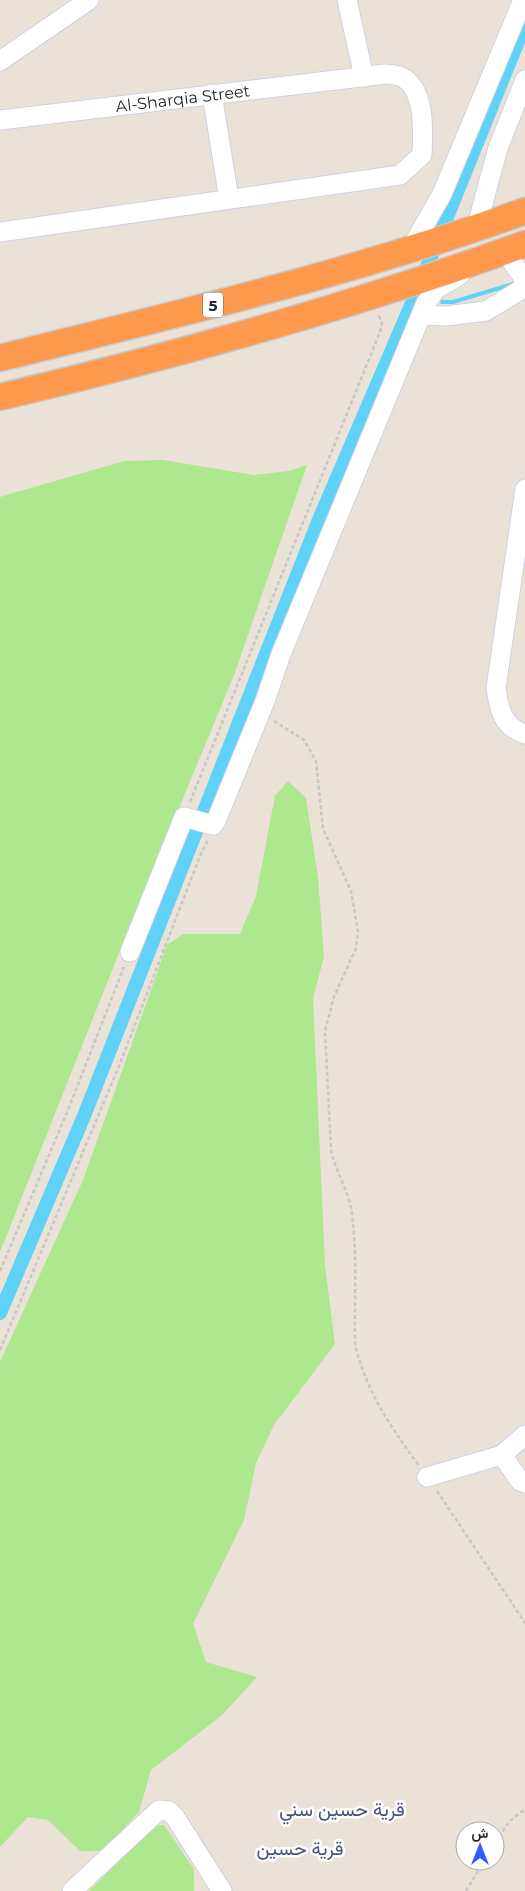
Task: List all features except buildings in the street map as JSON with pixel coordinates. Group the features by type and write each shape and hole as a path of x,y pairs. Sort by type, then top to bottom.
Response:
{"highway":[{"name":"5","path":"0,358 335,273 468,232 525,211"},
{"name":"5","path":"0,397 206,346 362,300 458,267 518,266"},
{"path":"195,309 206,346"}],"street":[{"path":"0,61 88,0"},
{"path":"347,0 364,77"},
{"path":"418,248 523,0"},
{"name":"Al-Sharqia Street","path":"0,120 386,74 402,77 414,87 424,121 422,155 400,174 60,225 0,232"},
{"path":"468,232 525,80"},
{"path":"212,94 229,199"},
{"path":"130,952 265,701 285,645 431,296 444,283 465,273 518,266"},
{"path":"422,315 446,316 486,311 518,266"},
{"path":"525,490 496,688 498,703 512,730 525,734"},
{"path":"427,1477 502,1455 525,1435"},
{"path":"502,1455 520,1481 525,1483"},
{"path":"72,1891 160,1810 169,1811 175,1817 222,1891"}],"path":[{"path":"0,1350 119,1066 200,856 200,820 380,332 381,317 362,300"},
{"path":"265,701 270,716 278,725 304,740 316,761 323,829 351,891 358,932 356,948 334,997 325,1031 331,1150 335,1167 351,1208 355,1246 355,1344 367,1386 381,1412 525,1623"},
{"path":"0,1271 66,1115 130,952"},
{"path":"505,1828 510,1821 525,1809"},
{"path":"466,1891 478,1871"}],"green space":[{"path":"163,460 254,475 289,471 307,465 234,675 113,968 0,1252 0,497 124,461"},
{"path":"288,781 306,798 318,877 324,957 313,998 325,1265 335,1344 274,1425 256,1463 244,1520 193,1624 206,1662 257,1677 221,1716 151,1770 139,1812 102,1851 80,1851 48,1820 28,1817 0,1847 0,1362 83,1180 167,945 183,934 240,934 256,896 275,796"},
{"path":"155,1825 164,1825 194,1869 194,1891 89,1891"}],"waterway":[{"path":"0,1313 84,1116 318,522 418,289 525,24"},
{"path":"442,302 453,302 516,283"}],"district":[{"name":"قرية حسين سني","path":"342,1809"},
{"name":"قرية حسين","path":"300,1848"}]}
